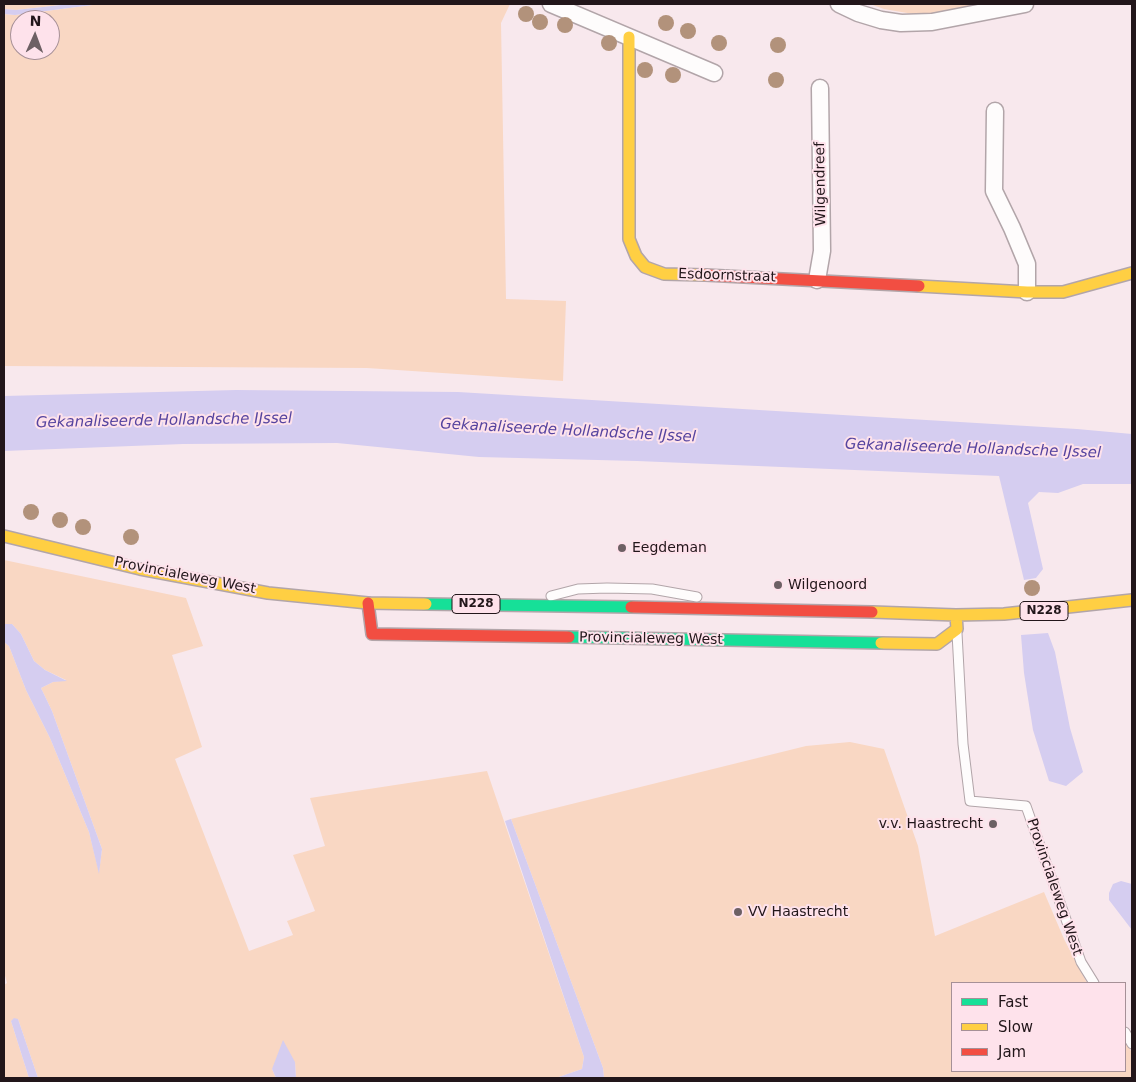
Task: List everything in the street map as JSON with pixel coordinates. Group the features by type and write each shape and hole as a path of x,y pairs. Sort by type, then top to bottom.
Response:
{"street":[{"path":"551,4 714,73"},
{"path":"839,4 858,13 881,20 901,23 932,22 1025,4"},
{"name":"Esdoornstraat","path":"629,37 629,239 636,256 646,267 664,274 737,275 1027,292 1063,292 1132,273"},
{"name":"Wilgendreef","path":"817,280 822,251 820,88"},
{"path":"995,111 994,191 1027,264 1027,292"},
{"name":"Provincialeweg West","path":"4,536 140,569 268,593 368,603 733,608 956,615 1004,614 1132,600"},
{"name":"Provincialeweg West","path":"368,603 372,634 937,644 957,629 956,615"}],"lane":[{"path":"518,605 578,589 652,588 683,594 733,608"},
{"name":"Provincialeweg West","path":"957,629 963,744 970,801 1026,806 1081,962 1093,982"}],"shaded area":[{"path":"4,4 70,4 16,10 4,9"},
{"path":"100,4 510,4 501,23 506,299 566,301 563,381 367,368 4,366 4,14 10,15 10,60 60,60 60,10 54,10"},
{"path":"870,4 996,4 932,14 913,14 884,9"},
{"path":"4,560 186,598 203,646 172,655 202,747 175,759 249,951 293,935 287,921 315,911 293,855 325,846 310,798 487,771 584,1057 582,1069 556,1078 296,1078 295,1062 272,1069 276,1078 38,1078 18,1019 11,1021 29,1078 4,1078 4,985 7,983 4,972 4,642 9,646 26,690 50,738 89,832 99,872 102,849 52,711 41,688 53,682 66,680 45,670 34,661 21,634 12,624 4,624"},
{"name":"VV Haastrecht","path":"850,742 884,749 918,846 935,936 1044,892 1064,939 1086,982 951,982 951,1072 1126,1072 1126,1042 1132,1053 1132,1078 604,1078 603,1068 511,819 806,746"}],"water":[{"path":"70,4 100,4 54,10 16,10"},
{"path":"4,9 16,10 10,10 10,15 4,14"},
{"name":"Gekanaliseerde Hollandsche IJssel","path":"236,390 458,392 1077,429 1132,434 1132,484 1083,484 1058,493 1039,492 1028,503 1043,569 1036,578 1024,580 999,476 637,461 479,457 337,443 183,444 4,451 4,396"},
{"path":"4,624 12,624 21,634 34,661 45,670 67,681 53,682 41,688 52,711 102,849 99,874 89,832 50,738 26,690 9,646 4,642"},
{"path":"1048,633 1055,652 1070,728 1083,772 1066,786 1049,781 1033,730 1024,673 1021,635"},
{"path":"511,819 603,1068 604,1078 556,1078 582,1069 584,1057 505,821"},
{"path":"1121,881 1132,884 1132,930 1109,900 1109,893 1113,884"},
{"path":"14,1018 18,1019 38,1078 29,1078 11,1021"},
{"path":"283,1040 295,1062 296,1078 276,1078 272,1069"}],"traffic: fast":[{"path":"426,604 631,607"},
{"path":"569,637 881,643"}],"traffic: slow":[{"path":"629,37 629,239 636,256 645,267 664,274 705,275"},
{"path":"919,286 1063,292 1132,273"},
{"path":"4,536 140,569 268,593 368,603 426,604"},
{"path":"872,612 956,615 1004,614 1132,600"},
{"path":"881,643 937,644 957,629 956,615"}],"traffic: jam":[{"path":"705,275 919,286"},
{"path":"368,603 372,634 569,637"},
{"path":"631,607 872,612"}],"place":[{"name":"Eegdeman","path":"622,548"},
{"name":"Wilgenoord","path":"778,585"},
{"name":"v.v. Haastrecht","path":"993,824"},
{"name":"VV Haastrecht","path":"738,912"}]}
